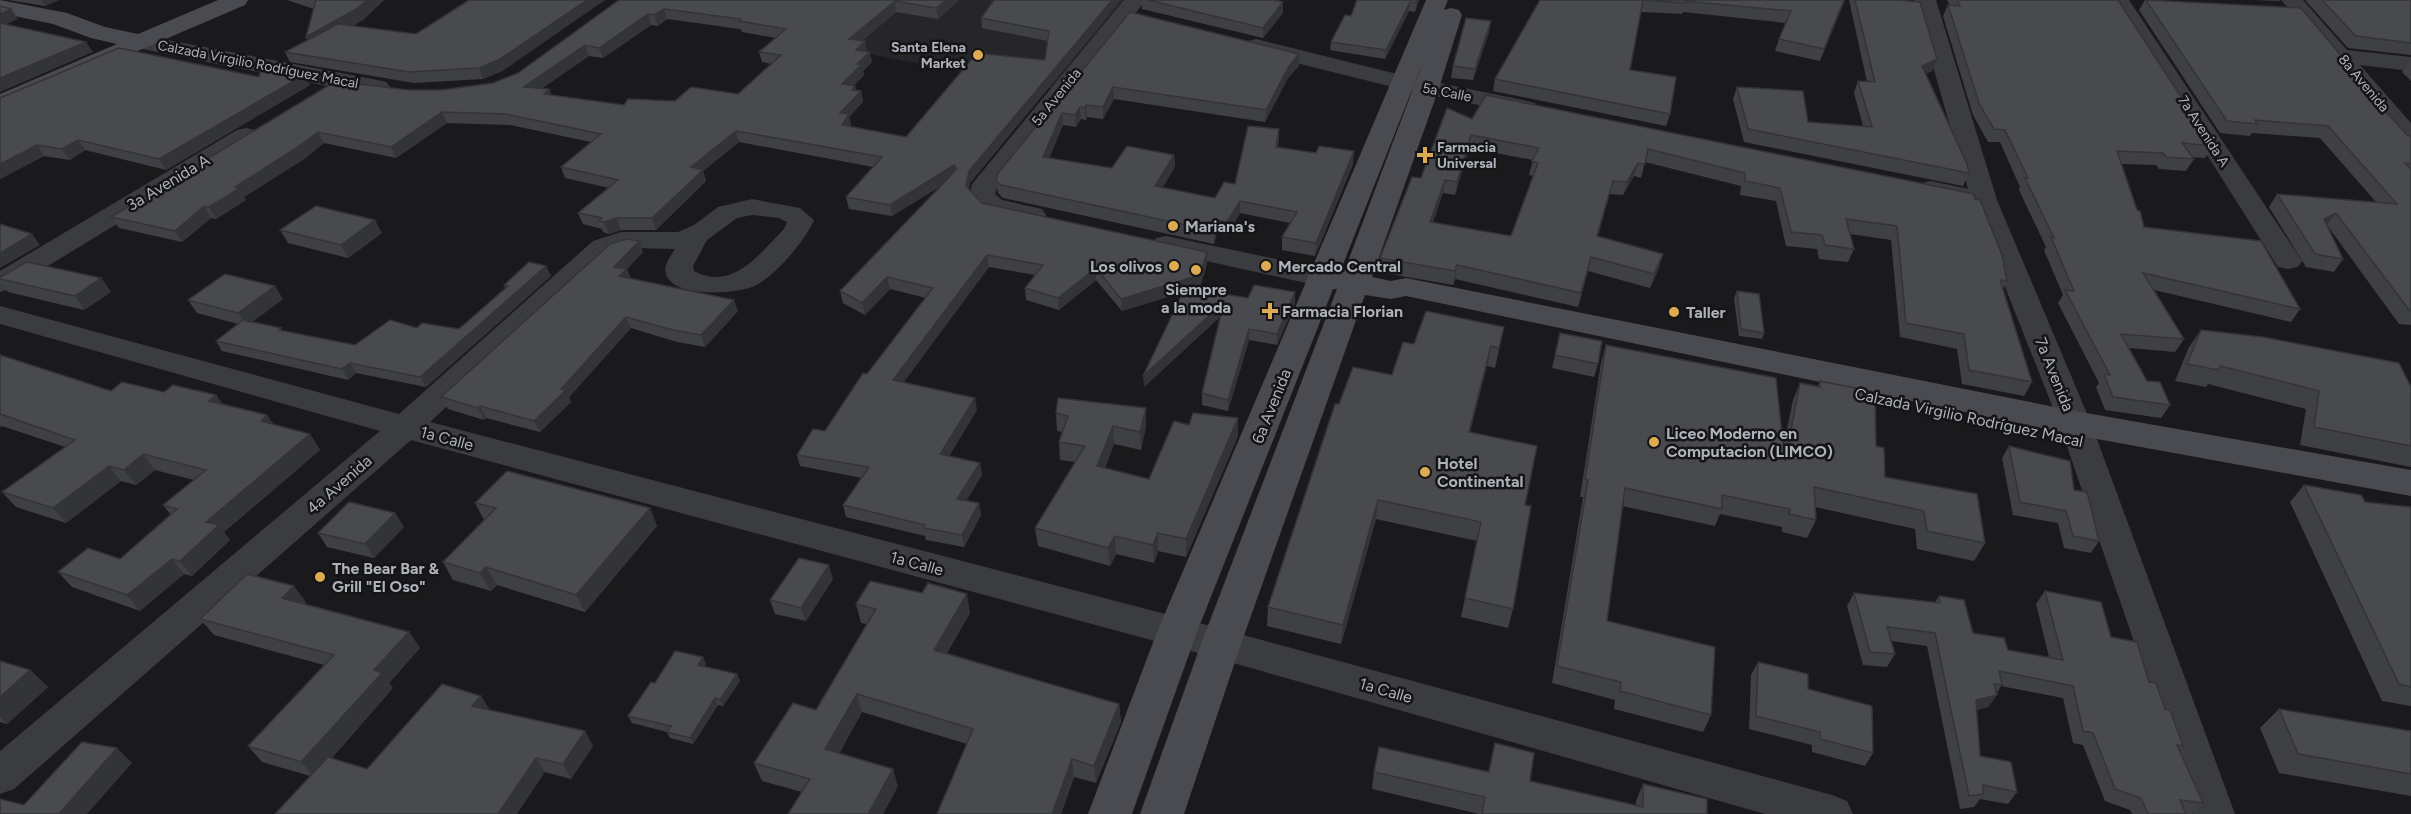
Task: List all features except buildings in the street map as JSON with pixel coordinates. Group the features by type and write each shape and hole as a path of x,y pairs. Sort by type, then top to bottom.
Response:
{"street":[{"path":"0,103 237,0"},
{"name":"6a Avenida","path":"1414,85 1437,0"},
{"name":"6a Avenida","path":"1162,814 1221,644 1339,280 1414,85 1456,0"},
{"name":"7a Avenida","path":"1925,0 1984,200 2078,432 2214,814"},
{"name":"7a Avenida A","path":"2121,1 2288,261"},
{"name":"Calzada Virgilio Rodríguez Macal","path":"0,6 59,18 99,33 141,42 337,81 403,90"},
{"name":"8a Avenida","path":"2292,7 2341,56 2411,138"},
{"name":"5a Avenida","path":"1061,221 993,206 982,196 985,184 1136,11"},
{"name":"Calzada Virgilio Rodríguez Macal","path":"0,24 36,31 99,33"},
{"name":"5a Calle","path":"1240,42 1414,85 1555,113"},
{"path":"2341,56 2411,64"},
{"path":"306,99 337,81"},
{"name":"3a Avenida A","path":"0,283 266,124"},
{"path":"1914,186 1984,200"},
{"name":"4a Avenida","path":"0,776 405,427 603,247 619,240 670,241 694,237"},
{"name":"Calzada Virgilio Rodríguez Macal","path":"1141,238 1390,290 1401,300 2078,432 2411,500"},
{"name":"6a Avenida","path":"1110,814 1177,632 1339,280"},
{"name":"1a Calle","path":"0,315 405,427 1177,632 1832,814"},
{"name":"Calzada Virgilio Rodríguez Macal","path":"2078,432 2411,483"}],"shaded area":[{"name":"Santa Elena Market","path":"722,0 1128,0 1055,89 691,21"}],"place":[{"name":"Santa Elena Market","path":"978,55"},
{"name":"Farmacia Universal","path":"1425,155"},
{"name":"Mariana's","path":"1173,226"},
{"name":"Los olivos","path":"1174,266"},
{"name":"Mercado Central","path":"1266,266"},
{"name":"Siempre a la moda","path":"1196,270"},
{"name":"Farmacia Florian","path":"1270,311"},
{"name":"Taller","path":"1674,312"},
{"name":"Liceo Moderno en Computacion (LIMCO)","path":"1654,442"},
{"name":"Hotel Continental","path":"1425,472"},
{"name":"The Bear Bar & Grill \"El Oso\"","path":"320,577"}]}
